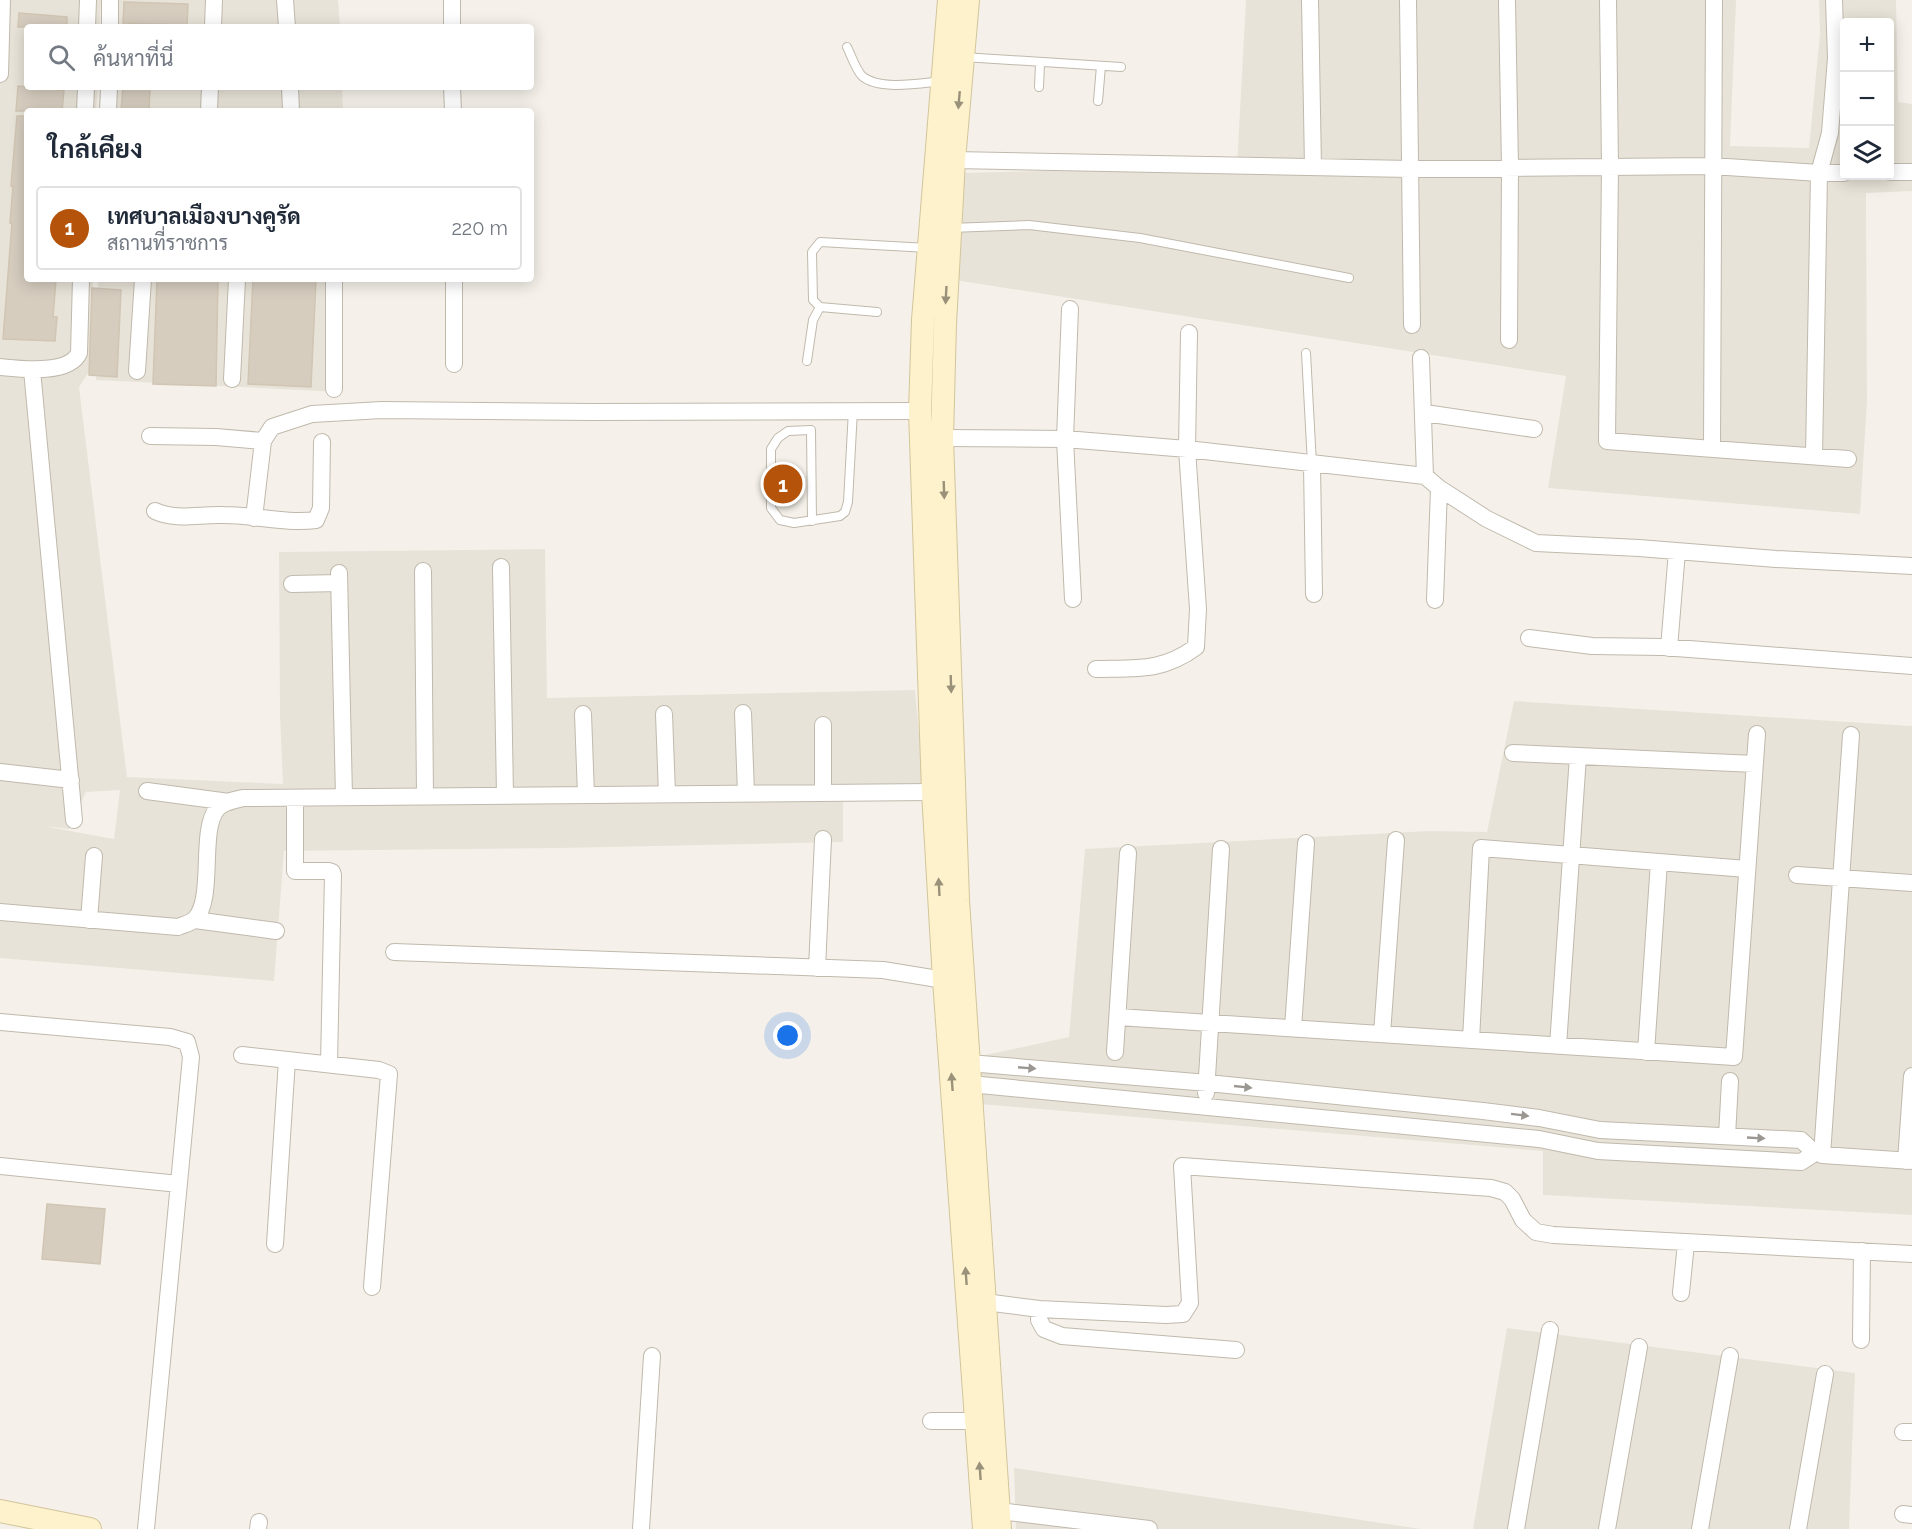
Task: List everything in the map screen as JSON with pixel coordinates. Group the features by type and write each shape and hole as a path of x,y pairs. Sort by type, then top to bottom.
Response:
{"street":[{"path":"0,74 2,0"},
{"path":"87,24 88,0"},
{"path":"110,0 110,24"},
{"path":"213,24 214,0"},
{"path":"285,0 287,24"},
{"path":"452,0 452,24"},
{"path":"932,411 923,320 949,0"},
{"path":"968,0 931,438 944,792 944,980 984,1529"},
{"path":"1310,0 1312,168"},
{"path":"1408,0 1412,325"},
{"path":"1608,0 1610,166 1607,441 1848,459"},
{"path":"1712,449 1714,0"},
{"path":"1814,456 1819,173 1830,134 1836,58 1834,0"},
{"path":"1507,2 1510,167 1509,340"},
{"path":"85,108 86,90"},
{"path":"108,108 109,90"},
{"path":"209,108 210,90"},
{"path":"290,90 291,108"},
{"path":"452,90 453,108"},
{"path":"954,160 1410,169 1712,166 1840,173"},
{"path":"1894,172 1912,172"},
{"path":"0,367 32,370 69,365 76,360 79,353 81,282"},
{"path":"137,371 143,282"},
{"path":"232,379 237,282"},
{"path":"334,282 334,389"},
{"path":"454,282 454,364"},
{"path":"1070,309 1065,439 1073,599"},
{"path":"1096,669 1152,668 1179,659 1196,647 1198,609 1187,449 1189,333"},
{"path":"1421,358 1425,413 1425,476"},
{"path":"32,370 74,820"},
{"path":"254,518 263,441 272,427 312,414 370,410 932,411"},
{"path":"1425,413 1534,429"},
{"path":"150,436 216,437 263,441"},
{"path":"931,438 1065,439 1187,449 1425,476 1439,488 1487,519 1536,543 1677,551 1776,560 1912,566"},
{"path":"154,511 168,517 224,515 300,522 316,520 321,508 322,442"},
{"path":"1311,464 1314,594"},
{"path":"1435,600 1439,488"},
{"path":"1669,648 1677,551"},
{"path":"501,567 505,795"},
{"path":"423,571 425,796"},
{"path":"292,584 339,578 344,797"},
{"path":"1528,638 1592,646 1669,648 1912,666"},
{"path":"743,713 746,793"},
{"path":"584,714 586,795"},
{"path":"664,714 667,794"},
{"path":"823,725 823,792"},
{"path":"1118,1017 1734,1057 1757,734"},
{"path":"1819,1154 1851,735"},
{"path":"1513,753 1755,764"},
{"path":"1558,1046 1578,756"},
{"path":"0,772 71,780"},
{"path":"147,791 229,802"},
{"path":"195,920 204,903 211,824 217,808 243,798 944,792"},
{"path":"944,792 958,900 1000,1520 1149,1529"},
{"path":"295,798 295,872 329,871 333,875 329,1064"},
{"path":"817,968 823,839"},
{"path":"1382,1034 1396,840"},
{"path":"1293,1028 1306,843"},
{"path":"1471,1040 1481,848 1747,869"},
{"path":"1205,1106 1221,849"},
{"path":"1115,1052 1128,853"},
{"path":"89,920 94,856"},
{"path":"1646,1052 1659,862"},
{"path":"1797,875 1912,883"},
{"path":"0,912 178,927 195,920 276,931"},
{"path":"394,952 883,970 944,980"},
{"path":"0,1022 170,1037 187,1042 191,1057 146,1529"},
{"path":"242,1054 379,1070 389,1074 372,1287"},
{"path":"275,1244 287,1060"},
{"path":"970,1073 1206,1083 1483,1111 1539,1118 1600,1130 1801,1140 1819,1154"},
{"path":"970,1073 1205,1106 1539,1139 1598,1151 1801,1162 1819,1154 1909,1161 1912,1076"},
{"path":"1727,1136 1730,1081"},
{"path":"1440,1130 1442,1107"},
{"path":"1481,1134 1483,1111"},
{"path":"0,1166 179,1184"},
{"path":"985,1302 1038,1309 1184,1314 1190,1303 1182,1166 1491,1188 1505,1192 1512,1199 1522,1220 1536,1232 1553,1235 1912,1254"},
{"path":"1681,1293 1686,1243"},
{"path":"1861,1340 1862,1251"},
{"path":"1038,1309 1039,1320 1044,1329 1062,1336 1236,1350"},
{"path":"1516,1529 1550,1330"},
{"path":"1607,1529 1638,1347"},
{"path":"641,1529 652,1356"},
{"path":"1700,1529 1730,1356"},
{"path":"1798,1529 1825,1374"},
{"path":"931,1421 977,1421"},
{"path":"0,1510 90,1529"}],"lane":[{"path":"847,47 862,76 878,84 942,81"},
{"path":"963,57 1040,64 1121,67"},
{"path":"1039,87 1040,64"},
{"path":"1098,101 1101,66"},
{"path":"950,228 1029,225 1140,238 1349,278"},
{"path":"877,312 820,308 813,300 812,252 820,242 929,248"},
{"path":"807,361 813,320 820,308"},
{"path":"1306,353 1311,464"},
{"path":"809,410 812,521"},
{"path":"811,430 788,431 778,438 771,449 771,508 780,520 794,523 812,521 840,516 845,512 848,502 852,411"}],"shaded area":[{"path":"0,0 101,0 100,24 24,24 24,90 98,90 96,108 24,108 24,282 93,282 91,369 79,387 127,777 283,784 280,716 279,552 545,549 547,698 915,690 925,800 843,796 843,842 284,851 274,981 0,958","holes":["120,790 114,839 43,826 69,829 86,792"]},
{"path":"104,0 338,0 340,24 103,24"},
{"path":"1246,0 1736,0 1730,146 1809,148 1820,33 1819,0 1896,0 1898,102 1912,104 1912,191 1866,193 1867,401 1860,514 1548,488 1566,376 955,280 962,173 1237,166"},
{"path":"101,90 342,90 343,108 101,108"},
{"path":"98,282 343,282 341,392 96,380"},
{"path":"1514,701 1912,726 1912,1215 1543,1195 1543,1151 980,1104 981,1056 1069,1037 1085,849 1429,831 1487,832"},
{"path":"1507,1328 1855,1373 1849,1529 1473,1529"},
{"path":"1014,1468 1421,1529 1016,1529"}],"building":[{"path":"124,2 188,4 187,24 123,23"},
{"path":"19,13 67,17 67,24 24,24 24,27 18,27"},
{"path":"18,86 24,87 24,90 64,90 62,108 24,108 24,111 16,111"},
{"path":"123,90 150,90 149,108 121,108"},
{"path":"17,116 24,116 24,282 56,282 53,317 57,317 55,341 3,339 12,223 10,223 13,186 11,186"},
{"path":"157,282 218,282 216,386 153,384"},
{"path":"253,282 316,282 311,387 248,384"},
{"path":"92,288 121,290 117,377 89,375"},
{"path":"47,1204 105,1209 100,1264 42,1259"}],"place":[{"name":"เทศบาลเมืองบางคูรัด","path":"783,484"}]}
